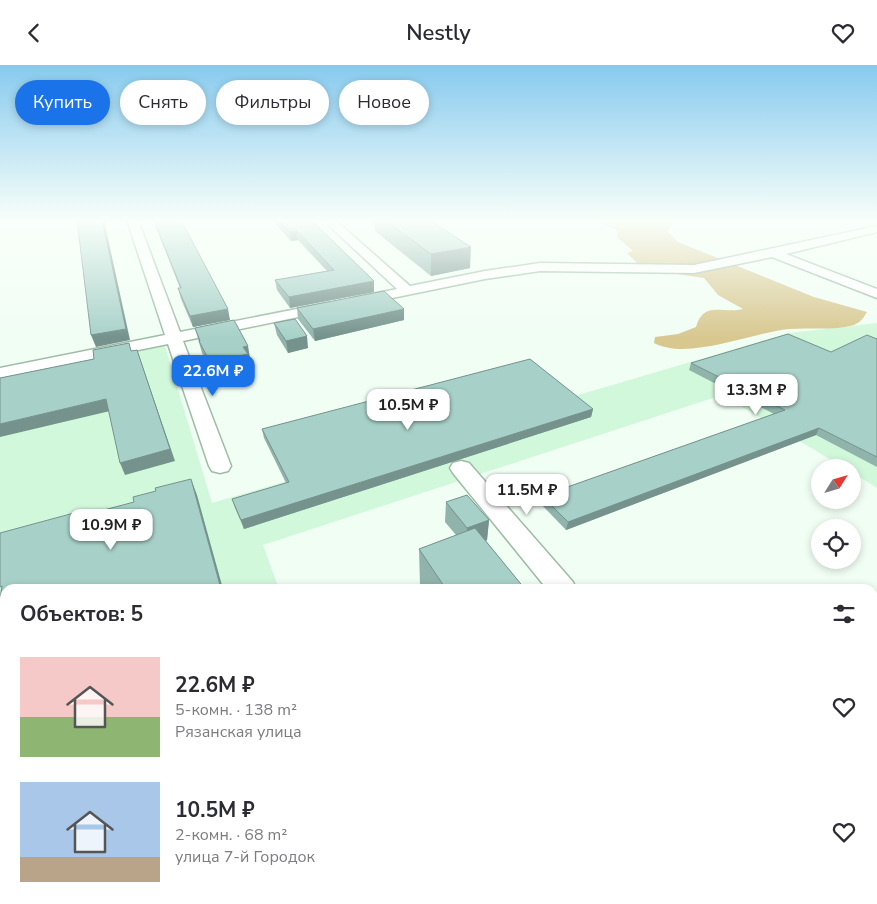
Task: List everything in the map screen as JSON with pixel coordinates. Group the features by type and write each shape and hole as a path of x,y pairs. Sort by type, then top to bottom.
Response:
{"street":[{"path":"146,259 220,466"},
{"path":"372,259 407,291"},
{"path":"0,373 485,275 540,267 577,265 694,269 741,259"},
{"path":"793,259 877,294"},
{"path":"461,468 559,584"}],"shaded area":[{"path":"633,259 720,259 814,297 867,312 858,323 846,327 789,329 701,348 668,348 654,343 655,337 678,334 696,327 699,319 704,313 709,311 743,309 718,295 704,278 649,270 641,267"},
{"path":"877,323 877,488 861,478 861,459 830,459 722,395 263,545 277,584 0,584 0,379 165,346 212,503 789,333"}],"building":[{"path":"82,259 111,259 126,329 91,335"},
{"path":"170,259 202,259 228,309 190,316 178,288 181,288"},
{"path":"324,259 351,259 374,281 289,297 275,280 334,270"},
{"path":"384,291 404,309 313,329 297,308"},
{"path":"295,319 307,336 286,341 274,323"},
{"path":"234,320 248,346 243,347 248,354 210,362 199,341 195,328"},
{"path":"788,334 831,352 867,335 877,339 877,457 819,428 568,522 542,496 785,410 691,363"},
{"path":"129,343 131,351 137,350 170,449 120,463 106,399 0,424 0,378 94,359 93,350"},
{"path":"530,359 593,409 241,520 232,499 289,482 262,429"},
{"path":"191,479 220,584 0,584 0,533 74,513 74,518 134,502 133,497 156,491 155,488"},
{"path":"467,495 489,520 467,528 446,502"},
{"path":"475,528 521,584 443,584 419,549"}]}
